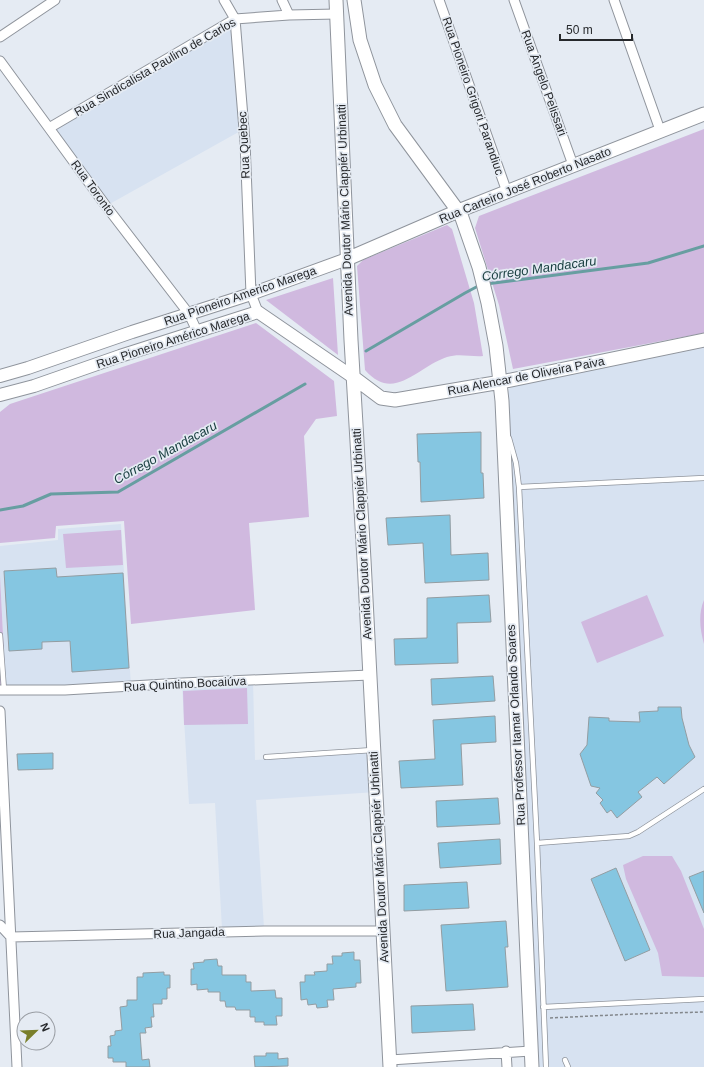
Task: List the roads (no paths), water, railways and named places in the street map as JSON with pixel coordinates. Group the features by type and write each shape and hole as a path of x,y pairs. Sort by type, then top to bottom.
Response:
{"main road":[{"name":"Avenida Doutor Mário Clappiér Urbinatti","path":"336,0 347,259 390,1063"},
{"path":"354,0 360,40 375,85 395,125 461,215 479,267 488,303 501,382"},
{"name":"Rua Carteiro José Roberto Nasato","path":"347,259 458,211 660,130 704,114"},
{"name":"Rua Alencar de Oliveira Paiva","path":"354,377 381,398 395,400 501,382 704,340"},
{"name":"Rua Professor Itamar Orlando Soares","path":"501,382 532,1067"}],"street":[{"path":"0,36 55,0"},
{"name":"Rua Quebec","path":"224,0 235,19 245,142 251,294 258,312"},
{"path":"282,0 289,15"},
{"name":"Rua Pioneiro Grigori Parandiuc","path":"439,0 507,192"},
{"name":"Rua Ângelo Pelissari","path":"514,0 573,165"},
{"path":"614,0 660,130"},
{"name":"Rua Sindicalista Paulino de Carlos","path":"49,128 235,19 289,15 337,14"},
{"name":"Rua Toronto","path":"0,61 109,210 189,314 197,331"},
{"name":"Rua Pioneiro Americo Marega","path":"132,332 251,294 347,259"},
{"name":"Rua Pioneiro Américo Marega","path":"0,395 34,386 258,312 354,377"},
{"name":"Rua Pioneiro Américo Marega","path":"0,376 28,368 132,332"},
{"name":"Rua Quintino Bocaiúva","path":"2,690 65,690 182,683 370,675"},
{"path":"0,711 17,1067"},
{"path":"0,925 11,937"},
{"name":"Rua Jangada","path":"11,937 264,931 382,931"},
{"path":"506,1051 507,1067"},
{"path":"390,1063 506,1051 531,1051"}],"lane":[{"path":"502,401 516,463 519,487 537,843 546,1067"},
{"path":"519,487 704,478"},
{"path":"0,636 2,690"},
{"path":"266,757 374,750"},
{"path":"537,843 629,836 638,832 704,789"},
{"path":"543,1007 704,999"},
{"path":"565,1060 568,1067"}],"waterway":[{"name":"Córrego Mandacaru","path":"486,284 648,263 704,246"},
{"name":"Córrego Mandacaru","path":"366,351 480,285"},
{"name":"Córrego Mandacaru","path":"0,510 23,506 51,494 118,492 305,384"}]}
